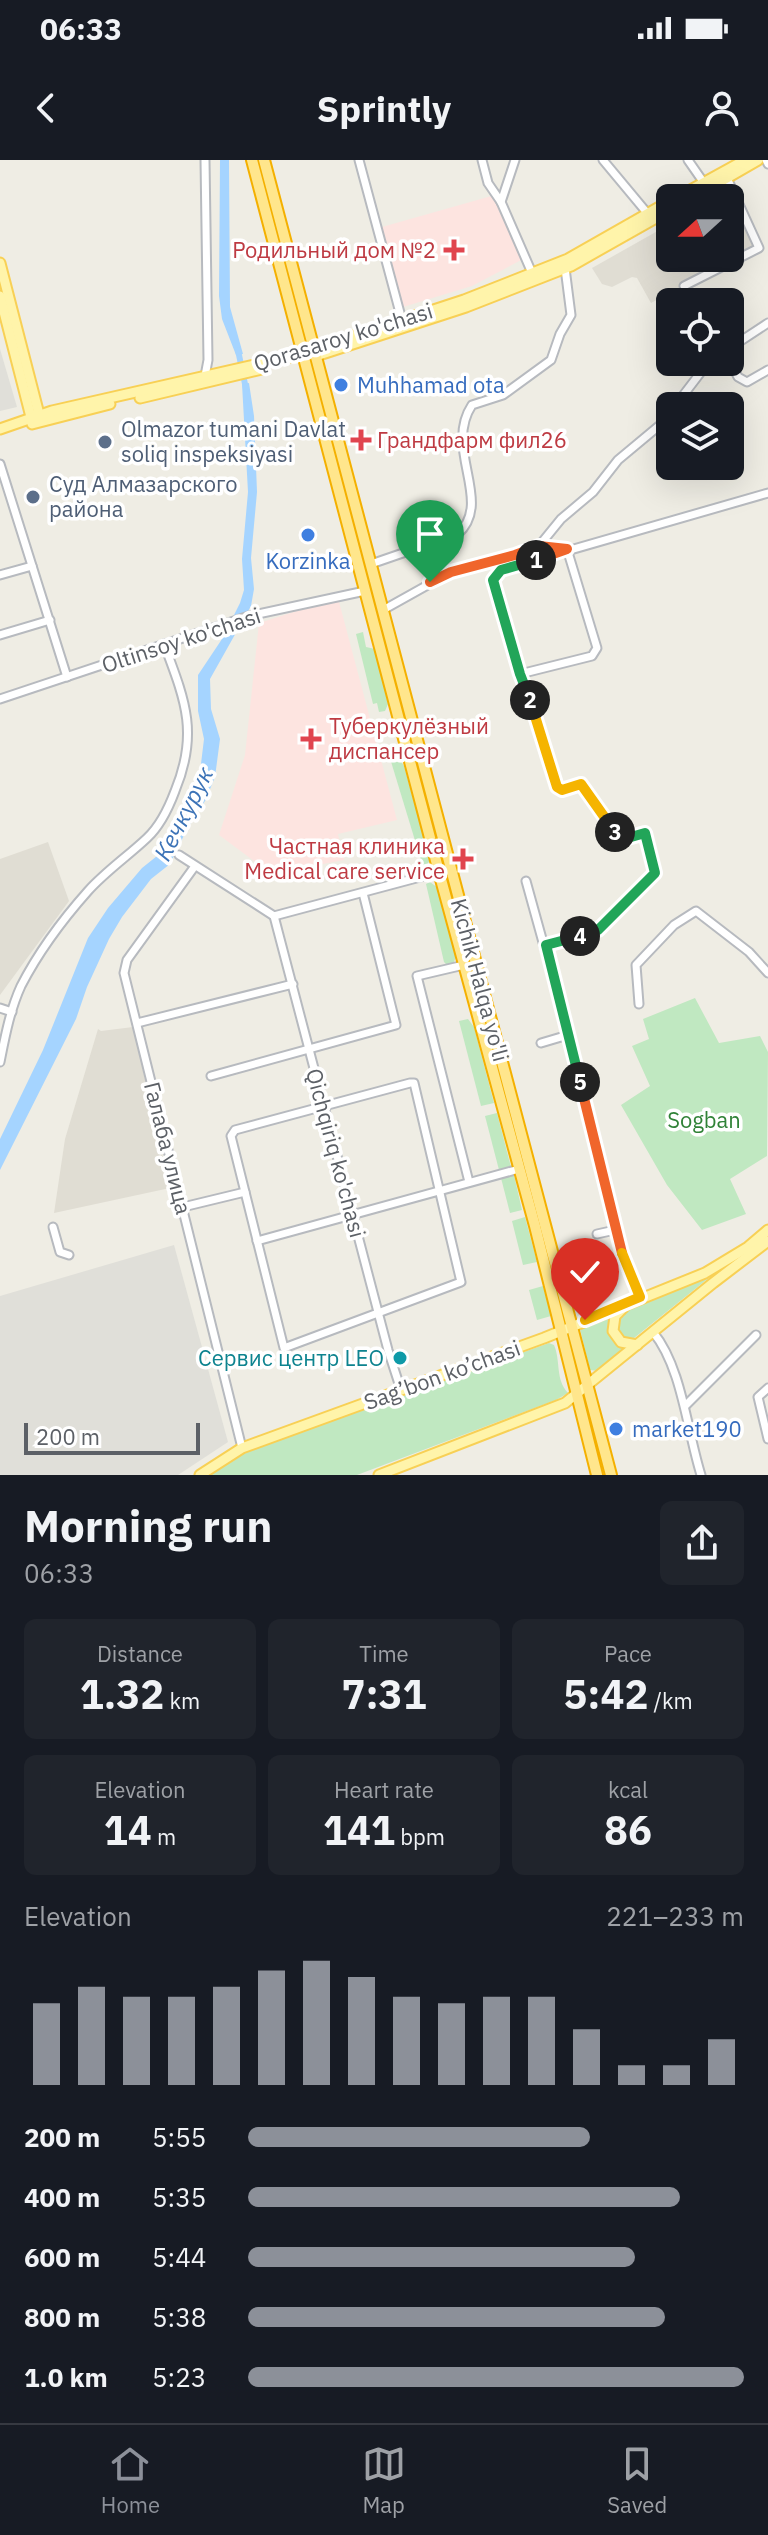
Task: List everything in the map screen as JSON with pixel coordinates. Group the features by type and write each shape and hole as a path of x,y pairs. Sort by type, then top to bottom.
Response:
{"highway":[{"name":"Kichik Halqa yo'li","path":"252,160 310,355"},
{"name":"Kichik Halqa yo'li","path":"264,160 350,506 365,591 464,965 506,1098 519,1169 539,1224"},
{"name":"Kichik Halqa yo'li","path":"350,506 371,564 428,780 566,1328 587,1387 611,1475"},
{"path":"415,783 428,780"},
{"name":"Kichik Halqa yo'li","path":"566,1328 578,1400 597,1475"}],"main road":[{"path":"704,183 745,160"},
{"path":"716,184 758,160"},
{"name":"Qorasaroy ko'chasi","path":"403,324 568,259 656,209"},
{"name":"Qorasaroy ko'chasi","path":"36,420 310,355 565,268 656,218"},
{"path":"0,263 36,420"},
{"path":"0,296 36,420"},
{"name":"Qorasaroy ko'chasi","path":"0,432 205,376 242,370"},
{"name":"Sag’bon ko’chasi","path":"200,1475 242,1448 566,1328 714,1269 768,1230"},
{"path":"379,1475 578,1400 587,1387 637,1345 768,1241"},
{"path":"636,1299 617,1312 612,1326 617,1339 637,1345"}],"street":[{"path":"205,160 208,360 205,376"},
{"path":"359,160 403,324"},
{"path":"482,160 488,183 501,202 532,273"},
{"path":"501,202 515,160"},
{"path":"603,160 648,214"},
{"path":"688,160 704,183"},
{"path":"684,286 759,248 727,178"},
{"path":"371,564 458,534 467,524 473,506 462,451 467,414 472,405 503,395 551,360 571,315 565,268"},
{"path":"744,339 768,323"},
{"path":"208,360 222,372"},
{"path":"737,376 747,382 768,370"},
{"path":"686,392 698,376"},
{"path":"539,546 561,519 593,492 618,460 656,428"},
{"path":"0,464 67,677"},
{"path":"546,945 598,930 655,873 645,833 621,839 581,784 562,790 557,787 493,583 495,575 501,570 567,549 768,493"},
{"path":"383,610 451,572 539,546 567,549"},
{"path":"520,674 589,657 597,651 567,549"},
{"path":"0,575 32,566"},
{"name":"Oltinsoy ko'chasi","path":"0,699 249,616 365,591"},
{"path":"0,635 50,620"},
{"path":"0,1062 21,986 77,904 102,877 148,837 174,794 186,760 189,726 183,696 164,644"},
{"path":"179,855 274,916 439,872"},
{"name":"Галаба улица","path":"195,866 127,960 124,973 242,1448"},
{"path":"526,881 546,945 615,1230 636,1299"},
{"path":"211,1076 396,1025 363,893"},
{"path":"639,1004 636,965 674,925 696,911 749,952 768,973"},
{"name":"Qichqiriq ko'chasi","path":"274,916 378,1314 401,1390"},
{"path":"464,965 417,976 469,1182"},
{"path":"137,1023 293,984"},
{"path":"0,1008 12,1012"},
{"path":"541,1043 568,1035"},
{"path":"413,1082 439,1191 461,1282 284,1348 231,1141 235,1130 413,1082"},
{"path":"257,1241 519,1169"},
{"path":"183,1207 245,1192"},
{"path":"53,1227 60,1252 69,1255"},
{"path":"597,1234 615,1230"},
{"path":"653,1332 666,1351 685,1406 701,1475"},
{"path":"685,1406 756,1335"},
{"path":"768,1388 758,1397 768,1439"}],"shaded area":[{"name":"Родильный дом №2","path":"495,195 523,259 472,286 403,307 382,227"},
{"path":"744,228 754,247 744,252"},
{"path":"656,232 656,272 708,272 679,288 656,288 656,300 651,303 637,278 632,277 612,287 602,284 592,268"},
{"path":"0,349 17,407 0,411"},
{"name":"Туберкулёзный диспансер","path":"338,598 397,820 338,834 344,860 292,870 291,866 270,873 219,835 245,755 259,623"},
{"path":"48,842 69,901 0,995 0,859"},
{"path":"133,1027 170,1188 54,1213 65,1139 98,1029"},
{"path":"174,1245 228,1442 178,1475 0,1475 0,1296"}],"green space":[{"path":"354,513 422,778 419,779 350,514"},
{"path":"363,632 366,647 375,649 388,704 385,711 379,712 377,703 373,704 356,634"},
{"path":"393,752 404,766 430,860 424,870 389,755"},
{"path":"426,791 506,1089 502,1090 422,792"},
{"path":"430,882 438,888 456,957 453,964 444,962 426,884"},
{"name":"Sogban","path":"695,998 719,1043 760,1036 768,1052 767,1156 730,1179 746,1214 702,1230 667,1185 621,1105 650,1086 632,1046 649,1039 643,1019"},
{"path":"468,1019 474,1027 494,1103 481,1106 459,1021"},
{"path":"497,1113 511,1167 499,1170 485,1116"},
{"path":"514,1175 522,1210 510,1213 501,1178"},
{"path":"525,1217 537,1262 523,1265 512,1221"},
{"path":"710,1277 634,1338 624,1337 617,1329 619,1317 625,1312"},
{"path":"543,1286 551,1316 537,1320 529,1290"},
{"path":"612,1315 610,1330 625,1349 598,1371 590,1370 580,1329"},
{"path":"549,1343 554,1345 561,1382 568,1393 556,1400 357,1475 209,1475 247,1451"}],"water":[{"path":"220,160 229,160 230,307 243,354 236,355 222,319 219,296"},
{"path":"249,383 254,416 257,492 251,558 254,589 251,606 210,679 211,709 220,739 215,777 170,864 151,879 109,939 76,1019 0,1170 0,1139 43,1050 88,938 108,908 142,868 157,856 200,772 204,739 198,711 198,675 222,639 244,590 242,559 248,492 242,384"}],"waterway":[{"name":"Кечкурук","path":"238,350 246,389"}],"place":[{"name":"Родильный дом №2","path":"454,250"},
{"name":"Muhhamad ota","path":"341,385"},
{"name":"Грандфарм фил26","path":"361,440"},
{"name":"Olmazor tumani Davlat soliq inspeksiyasi","path":"105,442"},
{"name":"Суд Алмазарского района","path":"33,497"},
{"name":"Korzinka","path":"308,535"},
{"name":"Туберкулёзный диспансер","path":"311,739"},
{"name":"Частная клиника Medical care service","path":"463,859"},
{"name":"Сервис центр LEO","path":"400,1358"},
{"name":"market190","path":"616,1429"}],"route":[{"path":"430,582 451,572 539,546 567,549 499,572 493,583 557,787 562,790 581,784 584,786 621,839 645,833 655,873 598,930 546,945 615,1230 626,1269 640,1297 585,1320"}]}
